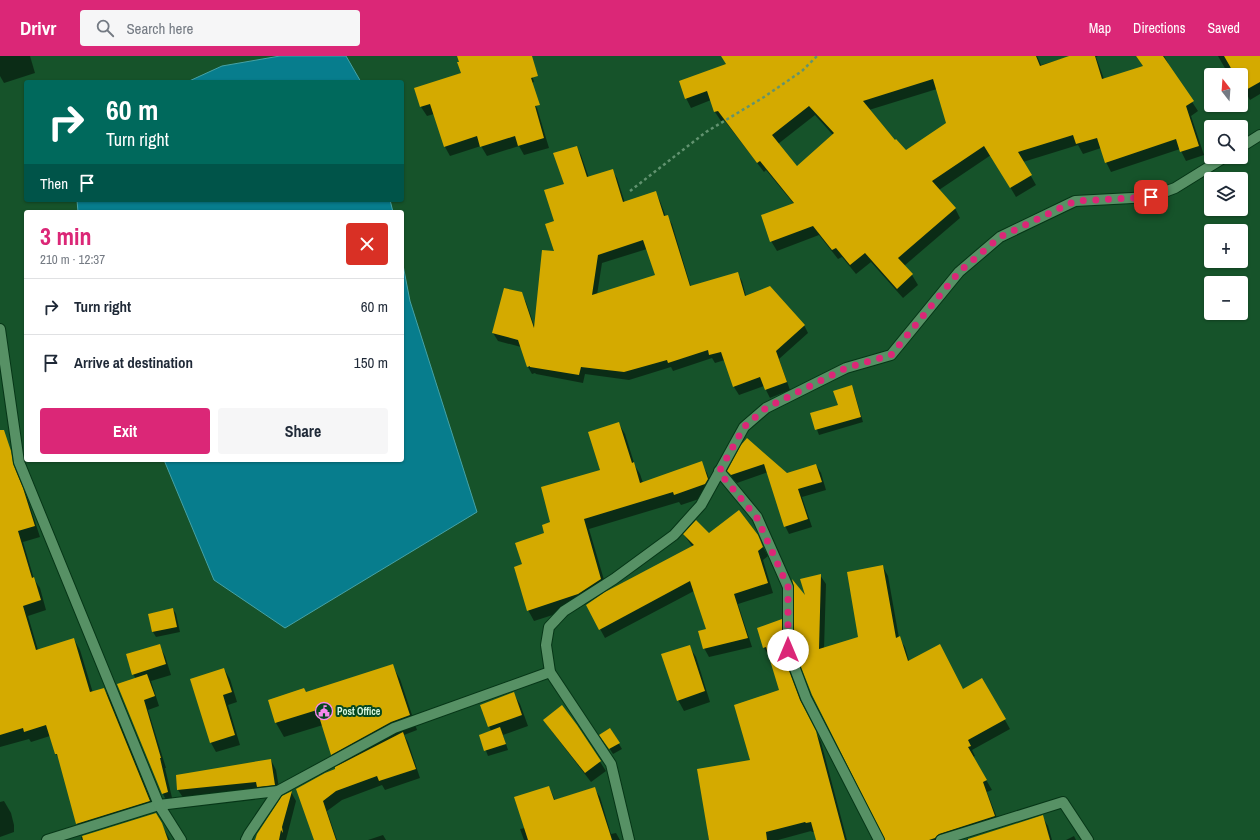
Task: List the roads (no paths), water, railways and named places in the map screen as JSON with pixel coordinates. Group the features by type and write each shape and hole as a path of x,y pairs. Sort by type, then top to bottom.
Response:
{"street":[{"path":"1248,143 1260,135"},
{"path":"629,840 611,764 550,672 546,645 549,627 564,611 614,579 674,535 701,505 744,427 766,408 846,368 891,355 959,272 1000,237 1075,201 1151,197 1175,188 1214,164"},
{"path":"0,329 19,462 159,805 181,840"},
{"path":"719,472 757,518 788,587 788,650 806,698 879,840"},
{"path":"47,840 159,805 278,791 394,728 550,672"},
{"path":"246,840 278,791"},
{"path":"941,840 1063,802 1088,840"}],"water":[{"path":"280,56 346,56 360,80 191,80 222,66"},
{"path":"77,202 390,202 392,210 78,210"},
{"path":"404,270 410,301 477,512 285,628 214,580 165,462 404,462"}],"place":[{"name":"Post Office","path":"324,711"}]}
